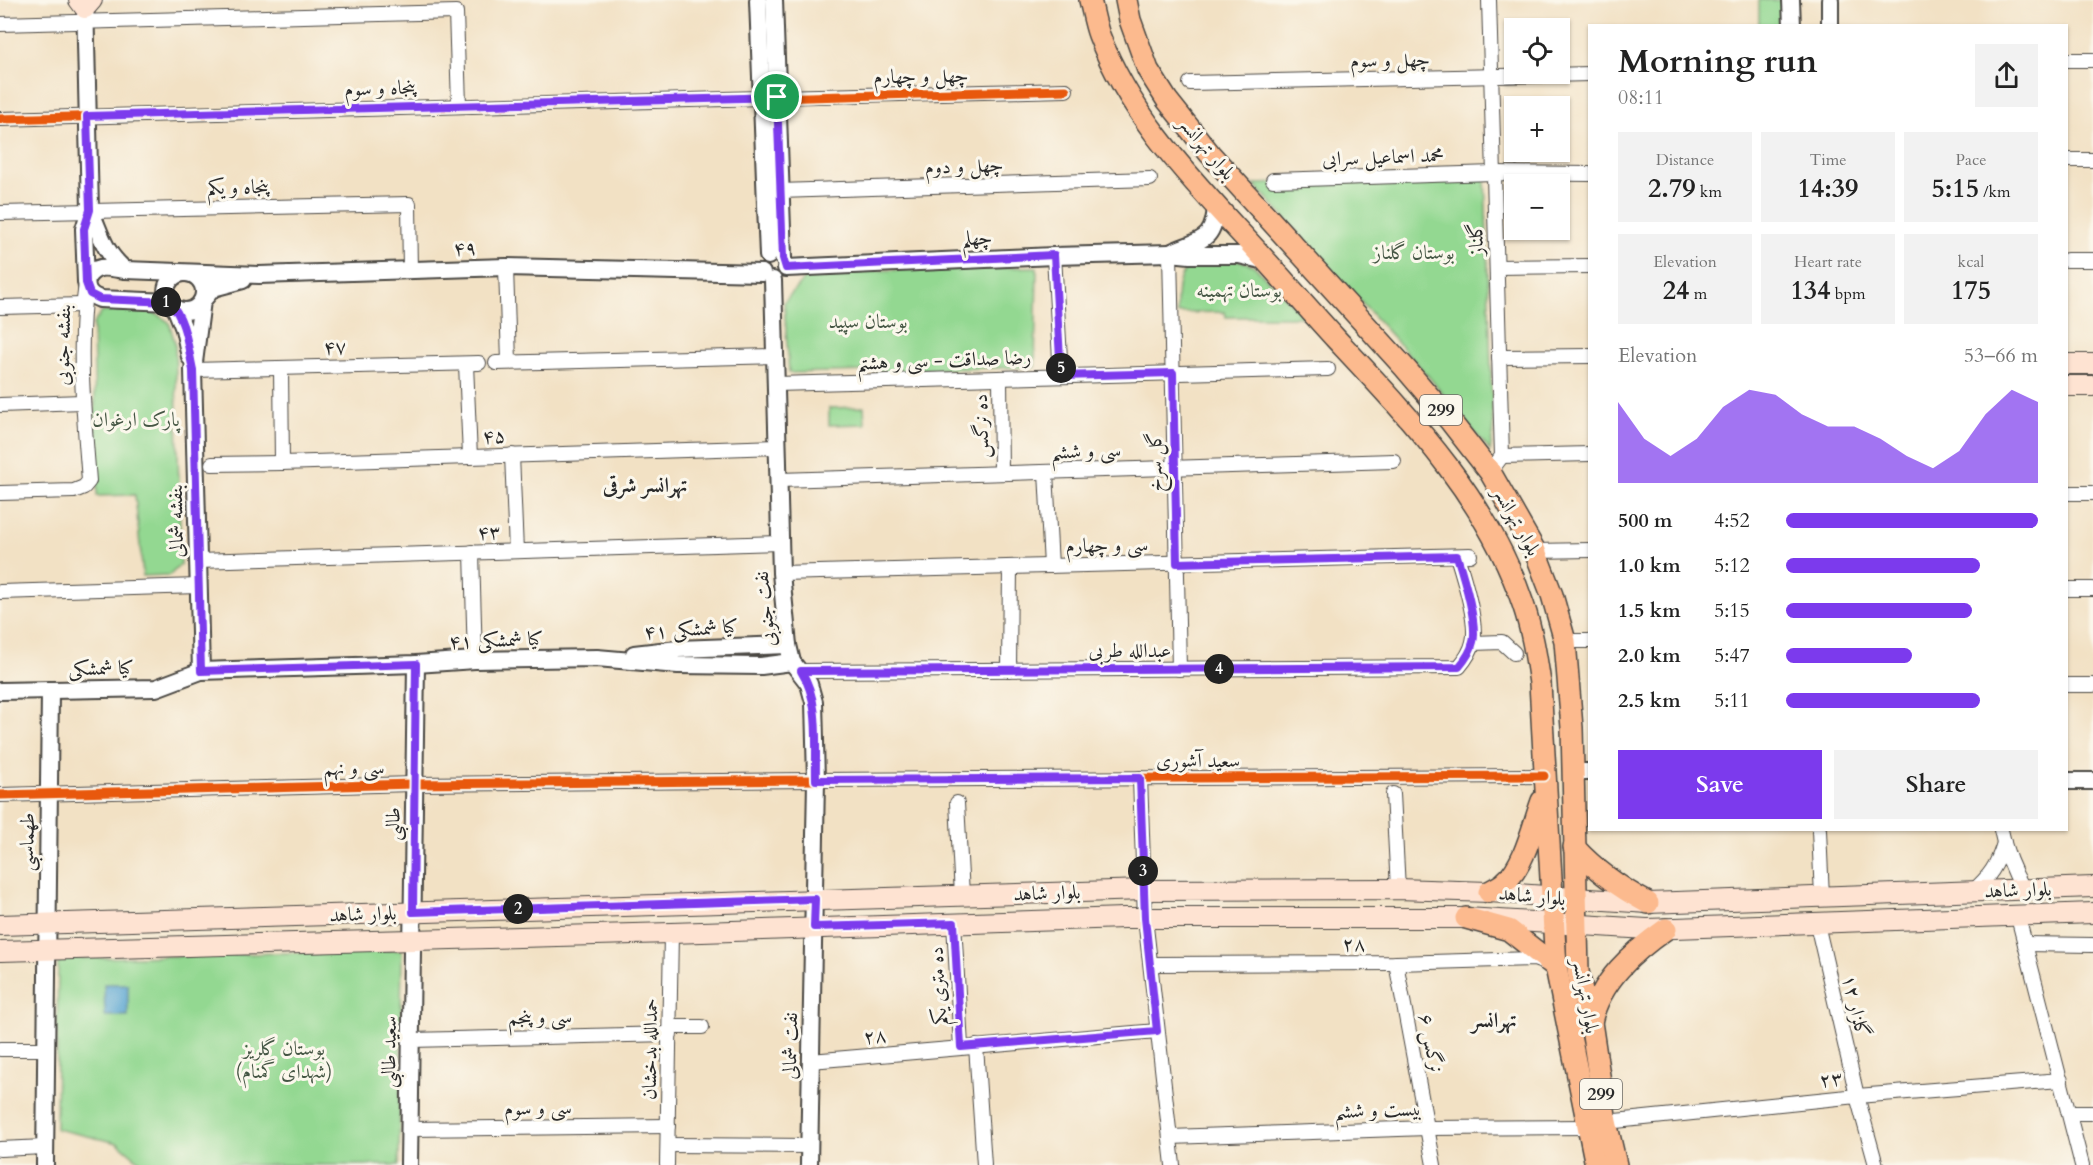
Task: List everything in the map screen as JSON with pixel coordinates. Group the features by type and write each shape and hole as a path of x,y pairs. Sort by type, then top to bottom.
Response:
{"main road":[{"name":"بلوار تهرانسر","path":"1126,0 1130,20 1148,70 1167,100 1210,154 1405,368 1451,422 1496,464 1535,551 1552,595 1565,641 1572,728 1582,772 1574,847 1578,970 1591,1023 1597,1125 1596,1165"},
{"name":"بلوار تهرانسر","path":"1090,1 1098,33 1113,68 1136,108 1163,145 1428,439 1477,508 1505,558 1524,606 1535,647 1540,683 1556,967 1597,1125 1616,1165"},
{"path":"2068,364 2093,364"},
{"path":"2068,386 2093,386"},
{"path":"1489,892 1506,882 1525,851 1545,784"},
{"path":"1574,847 1619,888 1648,903 1657,929 1618,970 1600,995 1591,1023"},
{"name":"بلوار شاهد","path":"0,925 1144,890 1398,889 1489,892 1648,903 2093,887"},
{"name":"بلوار شاهد","path":"0,951 1145,918 1466,918 1657,929 2093,913"},
{"path":"1466,918 1509,930 1556,967"}],"street":[{"path":"758,0 769,98"},
{"path":"769,98 774,0"},
{"name":"گلناز","path":"1490,0 1499,357 1496,464"},
{"path":"1791,0 1792,24"},
{"path":"1830,0 1830,24"},
{"path":"0,24 85,6 456,12 459,105"},
{"name":"بنفشه جنوبی","path":"0,493 74,491 84,487 89,481 82,402 83,305 86,283 84,229 90,210 85,6"},
{"path":"2068,60 2093,60"},
{"name":"چهل و سوم","path":"1190,83 1588,74"},
{"name":"چهل و چهارم","path":"769,98 1066,90"},
{"name":"پنجاه و سوم","path":"0,118 769,98"},
{"name":"نفت جنوبی","path":"769,98 781,573 788,645 796,667 809,684 814,702 816,780 814,927"},
{"path":"2068,160 2093,160"},
{"name":"محمد اسماعیل سرابی","path":"1273,180 1494,173 1588,174"},
{"name":"چهل و دوم","path":"772,191 1150,179"},
{"name":"پنجاه و یکم","path":"0,213 409,204 410,271"},
{"path":"1170,253 1204,238 1212,231 1216,206"},
{"name":"بنفشه جنوبی","path":"90,210 104,247 114,261 125,270"},
{"name":"چهلم","path":"772,266 1170,253 1239,255 1266,261"},
{"name":"گل سرخ","path":"1170,253 1179,669"},
{"path":"1054,255 1061,376"},
{"path":"2068,260 2093,260"},
{"name":"۴۹","path":"259,275 506,267 672,270 772,266"},
{"path":"1497,267 1588,266"},
{"path":"99,267 259,275 213,288 195,308 186,311 172,305 100,299 90,294 86,283 90,273 99,267"},
{"path":"506,267 502,363 776,356"},
{"path":"172,305 166,292 168,283 175,276 184,273 194,275 201,282 204,291 202,301"},
{"name":"بنفشه شمالی","path":"201,671 193,370 202,301"},
{"path":"0,307 83,305"},
{"name":"بنفشه شمالی","path":"172,305 184,329 193,370"},
{"path":"1499,357 1588,356"},
{"name":"۴۷","path":"193,370 472,363 470,457"},
{"path":"281,368 282,463"},
{"name":"رضا صداقت - سی و هشتم","path":"776,384 1328,369"},
{"name":"ده نرگس","path":"1000,378 1001,473"},
{"path":"0,405 82,402"},
{"name":"۴۵","path":"212,464 778,447"},
{"path":"1496,464 1588,454"},
{"path":"512,455 516,551"},
{"name":"سی و ششم","path":"779,480 1394,462"},
{"path":"1046,472 1051,566"},
{"path":"2068,493 2093,493"},
{"name":"۴۳","path":"198,561 780,543"},
{"path":"1535,551 1588,550"},
{"path":"472,552 475,660"},
{"name":"سی و چهارم","path":"781,573 1464,555 1473,643"},
{"path":"1009,670 1010,567"},
{"path":"0,592 199,586"},
{"path":"2068,589 2093,589"},
{"path":"1565,641 1588,641"},
{"path":"1473,643 1502,642 1514,652"},
{"name":"عبدالله طربی","path":"796,667 1009,670 1459,667 1473,643"},
{"name":"کیا شمشکی ۴۱","path":"597,658 678,649 788,645"},
{"name":"۴۱ کیا شمشکی","path":"201,671 475,660 597,658 678,665 796,667"},
{"name":"طالبی","path":"412,940 416,664"},
{"name":"کیا شمشکی","path":"0,691 156,688 201,671"},
{"path":"2068,684 2093,685"},
{"name":"طهماسبی","path":"47,950 50,690"},
{"path":"1140,778 1145,918 1173,1165"},
{"name":"سعید آشوری","path":"816,780 1140,778 1545,784"},
{"name":"سی و نهم","path":"0,795 414,784 816,780"},
{"path":"2068,781 2093,781"},
{"path":"1393,794 1398,889"},
{"path":"957,803 962,895"},
{"path":"1819,831 1822,897"},
{"path":"2002,836 2014,873 2024,890"},
{"path":"1972,892 1987,879 1998,862 2002,836"},
{"path":"2018,917 2082,1165"},
{"name":"ده متری یکم","path":"954,923 961,1047"},
{"name":"گلزار ۱۲","path":"1817,924 1857,1096 1876,1165"},
{"name":"نفت شمالی","path":"809,1165 814,927"},
{"name":"حمدالله بدخشان","path":"667,1165 671,933"},
{"name":"سعید طالبی","path":"409,1165 412,940"},
{"path":"2025,944 2093,945"},
{"path":"45,1165 47,950"},
{"name":"۲۸","path":"1150,964 1396,963 1534,959 1556,967"},
{"name":"نرگس ۶","path":"1396,963 1434,1165"},
{"name":"سی و پنجم","path":"411,1040 702,1027"},
{"name":"۲۸","path":"811,1061 1157,1031"},
{"path":"976,1046 984,1165"},
{"path":"0,1049 46,1049"},
{"name":"۲۳","path":"1597,1125 1857,1096 2061,1080"},
{"path":"2070,1113 2093,1113"},
{"name":"بیست و ششم","path":"1170,1137 1597,1125"},
{"name":"سی و سوم","path":"409,1129 668,1126"},
{"path":"668,1145 809,1146"},
{"path":"0,1149 45,1148"}],"green space":[{"path":"1759,0 1782,0 1783,24 1759,24"},
{"name":"بوستان گلناز","path":"1485,177 1493,434 1490,451 1429,377 1254,184"},
{"name":"بوستان تهمینه","path":"1238,260 1253,265 1304,317 1226,317 1225,312 1177,313 1179,284 1184,271 1189,266 1196,262"},
{"name":"بوستان سپید","path":"1037,267 1035,367 789,373 784,302 810,272"},
{"name":"پارک ارغوان","path":"148,309 169,322 175,343 181,564 170,575 143,576 135,495 97,496 93,324 102,312"},
{"path":"864,407 865,424 829,425 829,408"},
{"name":"بوستان گلریز (شهدای گمنام)","path":"402,950 399,1165 144,1165 118,1143 56,1129 58,959"}],"water":[{"path":"104,984 128,984 128,1016 105,1016"}],"cycle path":[{"path":"0,119 1066,90"},
{"path":"0,795 414,784 1544,776"}],"district":[{"name":"تهرانسر شرقی","path":"645,485"},
{"name":"تهرانسر","path":"1494,1020"}],"route":[{"path":"777,97 783,258 786,268 1054,255 1061,376 1173,373 1177,563 1457,556 1469,597 1474,637 1469,652 1459,667 801,671 809,684 814,702 816,780 1140,778 1145,918 1157,1031 961,1047 954,923 814,927 815,899 413,912 416,664 201,671 193,370 184,329 176,309 169,302 100,299 90,294 87,289 84,229 90,210 87,116 777,97"}]}
